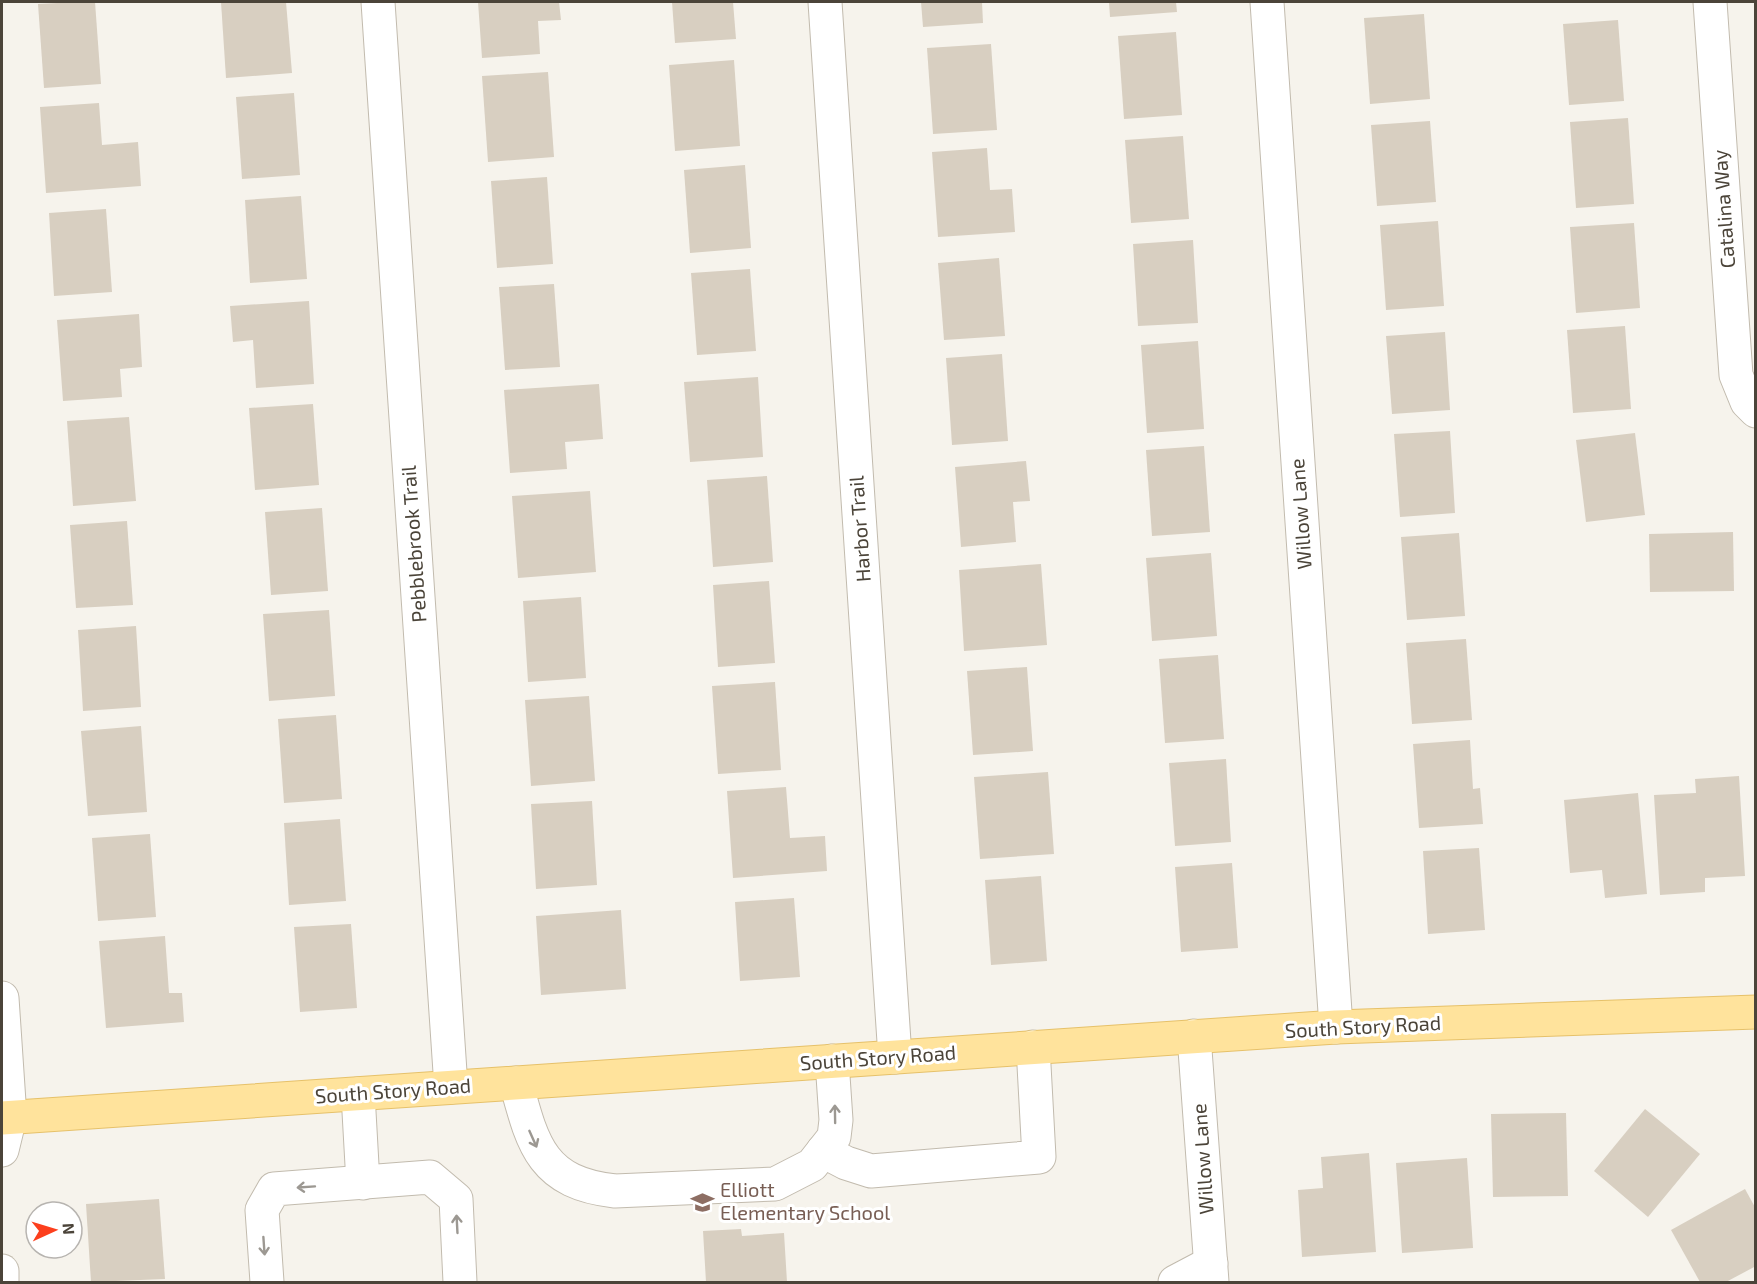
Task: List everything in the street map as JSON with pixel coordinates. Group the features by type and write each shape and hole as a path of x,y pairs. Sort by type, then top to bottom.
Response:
{"main road":[{"name":"South Story Road","path":"6,1118 1336,1027 1755,1012"}],"street":[{"name":"Pebblebrook Trail","path":"378,2 451,1087"},
{"name":"Harbor Trail","path":"825,2 895,1057"},
{"name":"Willow Lane","path":"1267,2 1336,1027"},
{"name":"Catalina Way","path":"1710,2 1736,375 1746,402 1755,411"},
{"path":"2,998 6,1118 2,1150"},
{"name":"Willow Lane","path":"1194,1036 1212,1273"},
{"path":"823,1151 846,1163 871,1171 1039,1157 1033,1047"},
{"path":"516,1083 531,1136 548,1163 568,1180 591,1189 615,1191 776,1184 812,1165 834,1137 836,1119 832,1061"},
{"path":"358,1094 363,1183"},
{"path":"267,1282 262,1210 274,1189 430,1177 456,1198 460,1282"},
{"path":"2,1271 2,1282"},
{"path":"1175,1282 1212,1273"}],"building":[{"path":"95,2 101,84 44,88 38,4"},
{"path":"221,2 286,2 292,73 226,78"},
{"path":"478,2 559,2 561,20 538,21 540,54 482,58"},
{"path":"672,2 733,2 736,39 675,43"},
{"path":"921,2 982,2 983,23 923,27"},
{"path":"1109,2 1176,2 1177,12 1110,17"},
{"path":"1424,14 1430,99 1370,104 1364,18"},
{"path":"1618,20 1624,101 1569,105 1563,24"},
{"path":"1176,32 1182,115 1124,119 1118,36"},
{"path":"991,44 997,130 933,134 927,48"},
{"path":"734,60 740,146 675,151 669,65"},
{"path":"548,72 554,157 488,162 482,76"},
{"path":"294,93 300,175 242,179 236,97"},
{"path":"99,103 102,145 138,142 141,186 46,193 40,107"},
{"path":"1628,118 1634,204 1576,208 1570,122"},
{"path":"1430,121 1436,202 1377,206 1371,125"},
{"path":"1183,136 1189,219 1131,223 1125,140"},
{"path":"987,148 990,190 1012,189 1015,232 938,237 932,152"},
{"path":"745,165 751,248 690,253 684,170"},
{"path":"547,177 553,264 497,268 491,181"},
{"path":"301,196 307,279 250,283 245,200"},
{"path":"106,209 112,292 54,296 49,213"},
{"path":"1438,221 1444,306 1386,310 1380,225"},
{"path":"1634,223 1640,308 1576,313 1570,227"},
{"path":"1193,240 1198,323 1138,326 1133,244"},
{"path":"999,258 1005,336 944,340 938,263"},
{"path":"750,269 756,351 697,355 691,273"},
{"path":"554,284 560,367 505,370 499,287"},
{"path":"309,301 314,384 256,388 253,340 233,342 230,306"},
{"path":"139,314 142,367 120,369 122,397 63,401 57,320"},
{"path":"1625,326 1631,409 1573,413 1567,330"},
{"path":"1445,332 1450,410 1392,414 1386,336"},
{"path":"1198,341 1204,429 1147,433 1141,345"},
{"path":"1002,354 1008,441 952,445 946,358"},
{"path":"758,377 763,457 690,462 684,382"},
{"path":"599,384 603,439 565,442 567,469 510,473 504,390"},
{"path":"313,404 319,485 255,490 249,408"},
{"path":"129,417 136,501 73,506 67,421"},
{"path":"1450,431 1455,513 1400,517 1394,434"},
{"path":"1635,433 1645,515 1586,522 1576,440"},
{"path":"1204,446 1210,532 1152,536 1146,450"},
{"path":"1026,461 1030,501 1013,502 1016,542 961,547 955,467"},
{"path":"767,476 773,562 713,567 707,480"},
{"path":"590,491 596,572 518,578 512,496"},
{"path":"322,508 328,591 271,595 265,512"},
{"path":"127,521 133,605 76,608 70,525"},
{"path":"1733,532 1734,591 1650,592 1649,534"},
{"path":"1459,533 1465,616 1407,620 1401,537"},
{"path":"1211,553 1217,636 1152,641 1146,558"},
{"path":"1041,564 1047,645 964,651 959,570"},
{"path":"769,581 775,663 718,667 713,585"},
{"path":"581,597 586,678 528,682 523,601"},
{"path":"329,610 335,696 269,701 263,614"},
{"path":"136,626 141,707 83,711 78,630"},
{"path":"1466,639 1472,720 1412,724 1406,643"},
{"path":"1218,655 1224,739 1165,743 1159,659"},
{"path":"1027,667 1033,751 973,755 967,671"},
{"path":"775,682 781,770 718,774 712,686"},
{"path":"589,696 595,781 531,786 525,700"},
{"path":"336,715 342,799 284,803 278,719"},
{"path":"141,726 147,812 88,816 81,731"},
{"path":"1470,740 1473,789 1480,788 1483,824 1419,828 1413,744"},
{"path":"1226,759 1231,842 1175,846 1169,763"},
{"path":"1048,772 1054,854 980,859 974,777"},
{"path":"1739,776 1745,876 1705,878 1705,892 1660,895 1654,795 1696,793 1695,779"},
{"path":"786,787 790,838 825,836 827,871 733,878 727,791"},
{"path":"1638,793 1647,894 1605,898 1602,870 1570,873 1564,800"},
{"path":"592,801 597,885 536,889 531,804"},
{"path":"340,819 346,901 289,905 284,823"},
{"path":"150,834 156,917 98,921 92,838"},
{"path":"1479,848 1485,930 1428,934 1423,851"},
{"path":"1232,863 1238,948 1181,952 1175,867"},
{"path":"1041,876 1047,961 991,965 985,880"},
{"path":"794,898 800,977 740,981 735,902"},
{"path":"621,910 626,989 541,995 536,916"},
{"path":"351,924 357,1008 300,1012 294,927"},
{"path":"165,936 169,993 182,993 184,1022 106,1028 99,941"},
{"path":"1645,1109 1700,1154 1648,1217 1594,1171"},
{"path":"1566,1113 1568,1196 1493,1197 1491,1114"},
{"path":"1369,1153 1376,1252 1302,1257 1298,1190 1323,1188 1321,1157"},
{"path":"1467,1158 1473,1248 1402,1253 1396,1163"},
{"path":"1745,1189 1756,1209 1756,1266 1726,1282 1700,1282 1671,1230"},
{"path":"159,1199 165,1279 91,1282 86,1204"},
{"path":"741,1229 742,1236 784,1233 787,1282 706,1282 703,1231"}],"place":[{"name":"Elliott Elementary School","path":"702,1202"}]}
